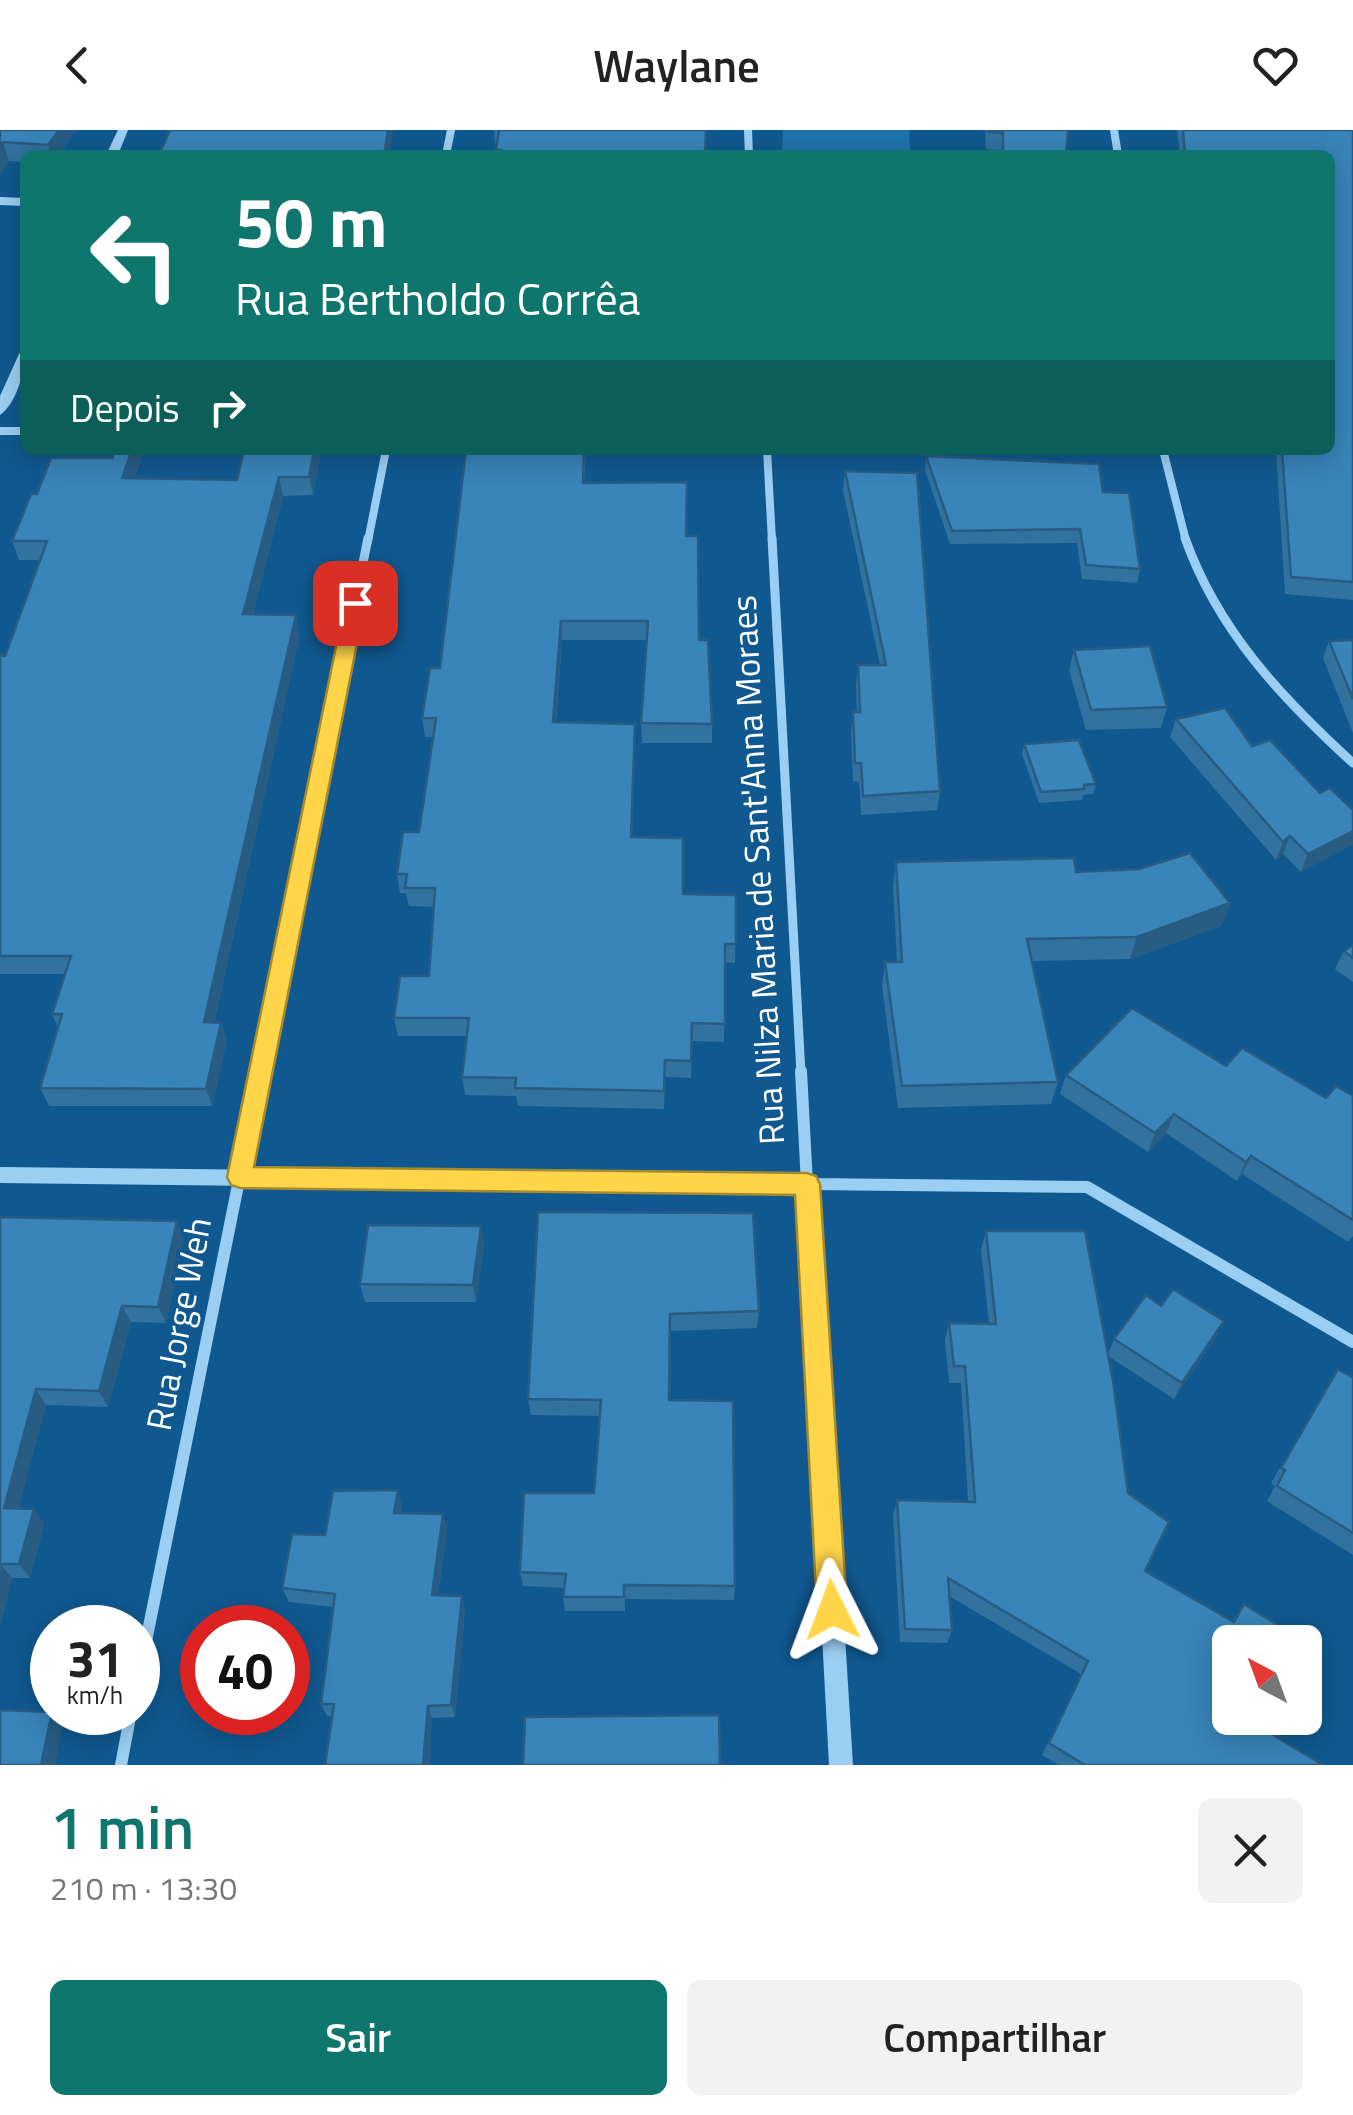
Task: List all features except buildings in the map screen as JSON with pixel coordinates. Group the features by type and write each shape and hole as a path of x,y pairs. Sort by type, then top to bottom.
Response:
{"street":[{"path":"0,411 20,365"},
{"name":"Rua Jorge Weh","path":"153,1605 385,455"},
{"name":"Rua Nilza Maria de Sant'Anna Moraes","path":"767,455 840,1765"},
{"path":"1164,455 1186,544 1236,639 1283,696 1353,762"},
{"path":"0,1174 1087,1187 1353,1342"},
{"path":"120,1765 126,1735"}],"shaded area":[{"path":"783,130 909,130 910,150 782,150"}],"route":[{"path":"355,603 240,1177 807,1184 832,1610"}]}
